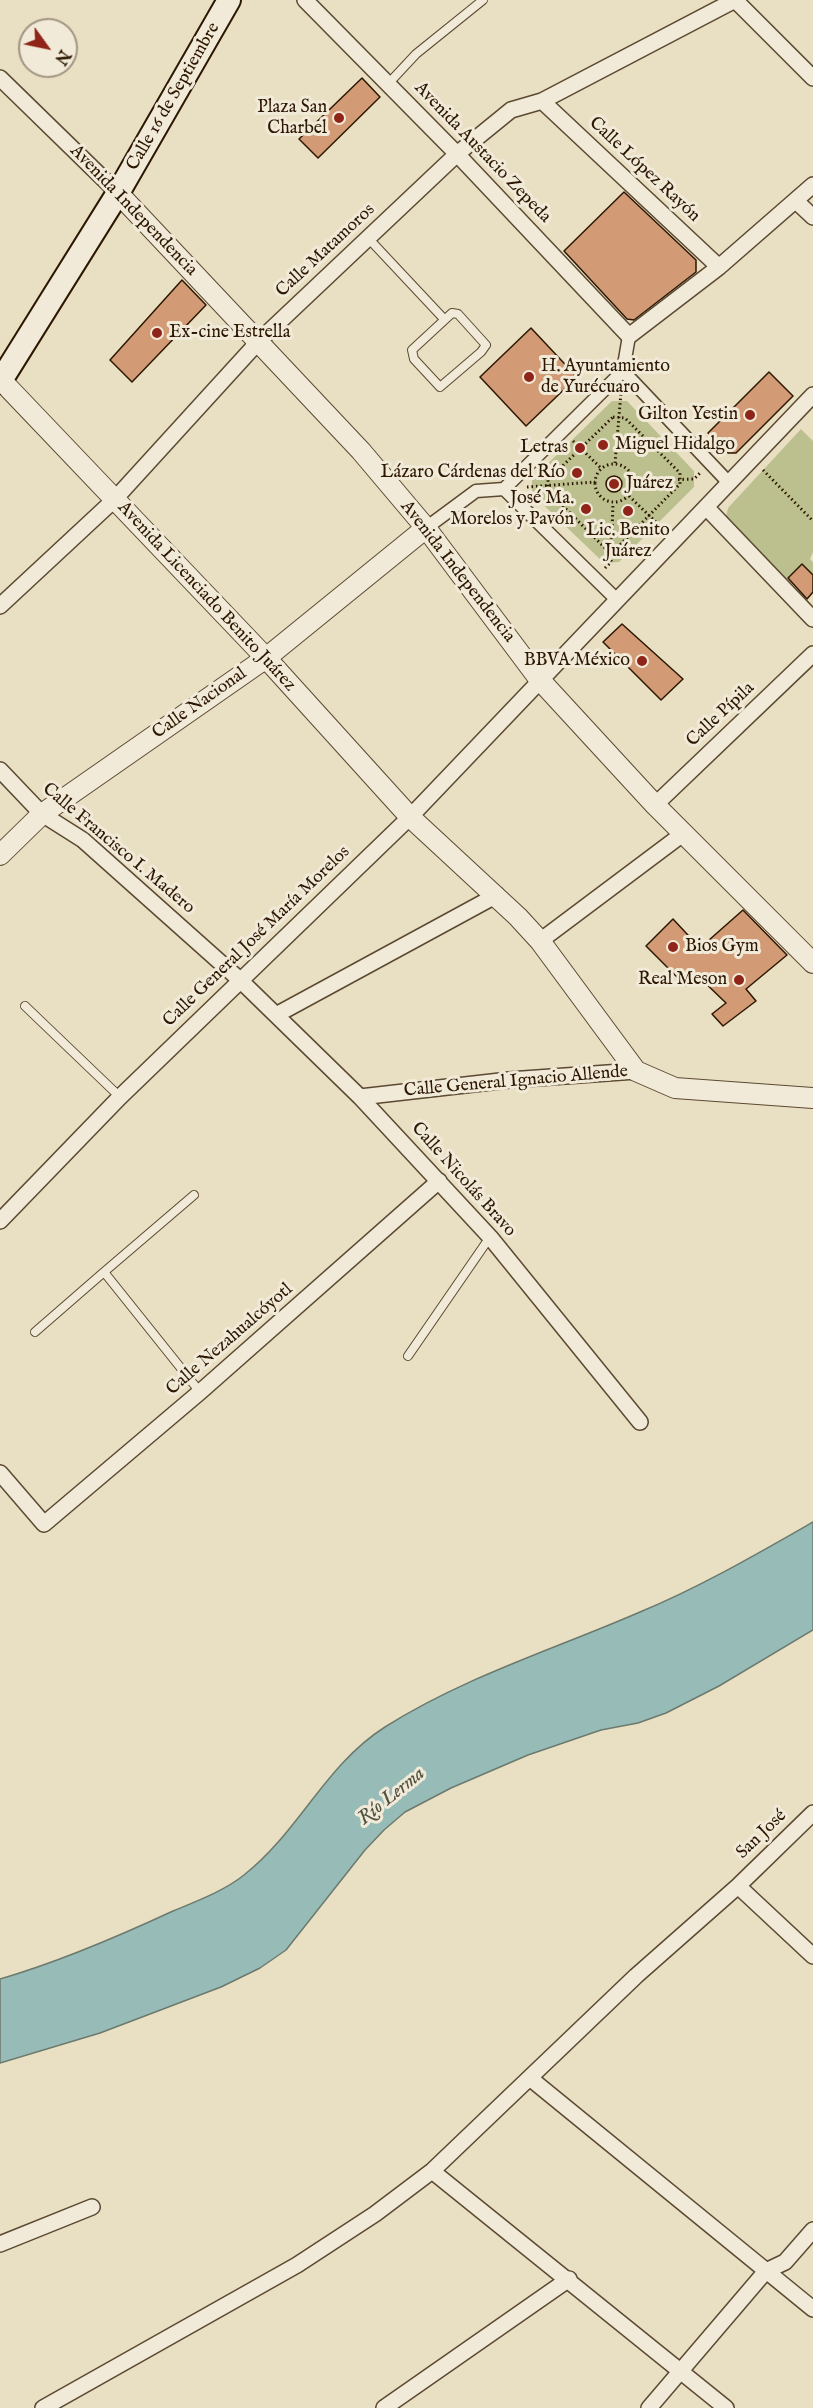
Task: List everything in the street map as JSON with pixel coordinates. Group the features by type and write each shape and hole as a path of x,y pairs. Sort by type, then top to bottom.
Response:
{"main road":[{"name":"Calle 16 de Septiembre","path":"0,380 118,193 230,0"}],"street":[{"name":"Avenida Austacio Zepeda","path":"305,0 457,154 629,336"},
{"path":"735,0 813,78"},
{"name":"Calle Matamoros","path":"0,606 114,500 259,341 457,154 511,110 542,101 735,0"},
{"name":"Avenida Independencia","path":"0,78 118,193 361,451 426,528 539,679 655,805 813,963"},
{"name":"Calle López Rayón","path":"542,101 719,267"},
{"path":"426,528 476,491 504,489 623,371 629,336 719,267 813,185"},
{"path":"796,201 813,217"},
{"path":"623,371 729,483"},
{"name":"Avenida Licenciado Benito Juárez","path":"0,380 266,658 410,818 497,895 540,942 636,1071"},
{"name":"Calle General José María Morelos","path":"0,1221 120,1097 410,818 539,679 813,395"},
{"path":"504,489 616,599"},
{"path":"706,507 813,619"},
{"name":"Calle Nacional","path":"0,855 42,814 266,658 426,528"},
{"name":"Calle Pípila","path":"655,805 813,654"},
{"name":"Calle Francisco I. Madero","path":"0,770 42,814 83,840 240,980"},
{"path":"540,942 684,833"},
{"path":"276,1015 497,895"},
{"name":"Calle Nicolás Bravo","path":"240,980 360,1097 490,1237 640,1422"},
{"name":"Calle General Ignacio Allende","path":"360,1097 509,1080 636,1071 675,1088 813,1098"},
{"name":"Calle Nezahualcóyotl","path":"0,1473 44,1524 200,1392 439,1181"},
{"name":"San José","path":"44,2408 297,2265 375,2214 432,2171 531,2079 636,1976 738,1886 813,1813"},
{"path":"738,1886 813,1956"},
{"path":"531,2079 813,2309"},
{"path":"432,2171 569,2279 726,2408"},
{"path":"0,2244 92,2207"},
{"path":"649,2408 766,2271 785,2262 813,2230"},
{"path":"384,2408 569,2279"}],"lane":[{"path":"388,84 416,54 483,0"},
{"path":"369,239 444,319"},
{"path":"452,313 458,314 486,345 440,387 414,359 412,350 444,319 452,313"},
{"path":"25,1006 120,1097"},
{"path":"35,1332 194,1196"},
{"path":"408,1356 490,1237"},
{"path":"104,1272 200,1392"}],"path":[{"path":"615,463 623,371"},
{"path":"613,417 619,418 625,418 680,473 680,484 617,548 605,548 548,492 548,480 613,417"},
{"path":"563,431 602,469"},
{"path":"613,503 597,494 594,482 602,469 615,463"},
{"path":"613,503 628,496 633,481 627,469 615,463"},
{"path":"764,470 813,521"},
{"path":"633,481 694,479"},
{"path":"504,489 594,482"},
{"path":"628,496 673,540"},
{"path":"595,579 611,562 613,503"}],"green space":[{"path":"612,401 627,401 694,471 694,487 619,562 604,563 532,494 532,479"},
{"path":"801,429 813,441 813,552 810,559 813,562 813,575 802,564 786,579 726,517 728,508"}],"water":[{"name":"Río Lerma","path":"813,1522 813,1630 719,1686 666,1713 638,1723 601,1730 528,1755 451,1788 405,1812 365,1850 286,1950 260,1968 221,1987 100,2033 0,2063 0,1979 66,1957 210,1895 236,1881 281,1839 345,1760 385,1727 415,1709 478,1678 608,1626 684,1592"}],"building":[{"name":"Plaza San Charbel","path":"362,78 380,97 318,158 299,139"},
{"path":"624,192 696,260 696,272 634,320 627,319 564,251"},
{"name":"Ex-cine Estrella","path":"182,280 206,305 132,382 110,360"},
{"name":"H. Ayuntamiento de Yurécuaro","path":"531,328 577,377 526,426 480,377"},
{"name":"Gilton Yestin","path":"769,372 793,396 736,453 728,453 708,433"},
{"name":"Juárez","path":"614,476 620,478 622,484 620,490 614,492 608,490 606,484 608,478"},
{"path":"802,564 813,575 813,592 807,599 788,578"},
{"name":"BBVA México","path":"622,624 683,679 661,700 603,642"},
{"path":"743,910 787,955 746,989 756,1001 723,1026 712,1014 726,1003 698,976 686,986 646,946 673,919 700,948"}],"place":[{"name":"Plaza San Charbel","path":"339,118"},
{"name":"Ex-cine Estrella","path":"157,333"},
{"name":"H. Ayuntamiento de Yurécuaro","path":"529,377"},
{"name":"Gilton Yestin","path":"750,415"},
{"name":"Miguel Hidalgo","path":"603,445"},
{"name":"Letras","path":"580,448"},
{"name":"Lázaro Cárdenas del Río","path":"577,473"},
{"name":"Juárez","path":"614,484"},
{"name":"José Ma. Morelos y Pavón","path":"586,509"},
{"name":"Lic. Benito Juárez","path":"628,511"},
{"name":"BBVA México","path":"642,661"},
{"name":"Bios Gym","path":"673,947"},
{"name":"Real Meson","path":"739,980"}]}
